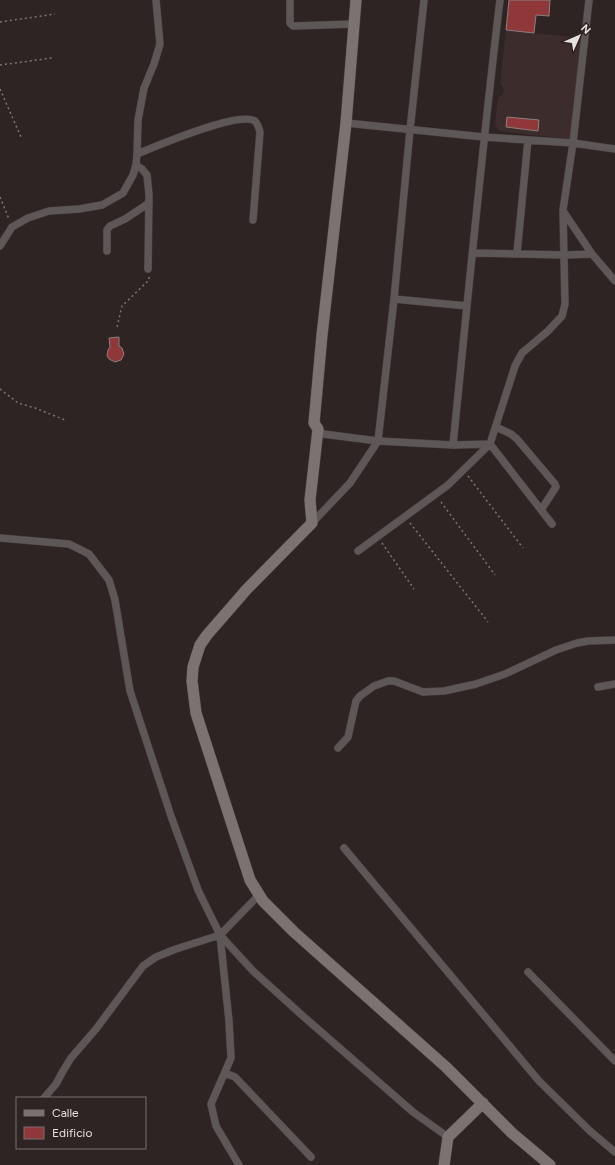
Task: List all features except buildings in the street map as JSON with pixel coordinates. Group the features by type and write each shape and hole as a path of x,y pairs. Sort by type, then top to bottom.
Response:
{"street":[{"path":"0,246 12,227 28,218 49,211 79,209 102,205 123,193 133,175 136,165 138,120 144,88 160,44 156,0"},
{"path":"290,0 290,23 293,26 354,24"},
{"path":"356,0 346,123 322,335 314,422 318,429 324,434 378,441 453,445 490,444"},
{"path":"424,0 378,441 350,484 247,589 206,635 200,644 193,667 192,681 196,713 250,880 259,895 268,907 294,932 446,1068 512,1133 550,1165"},
{"path":"453,445 484,137 500,0"},
{"path":"358,551 448,485 490,444 515,366 522,353 548,331 562,316 565,304 563,210 573,144 589,0"},
{"path":"137,154 212,126 233,120 254,120 258,124 260,132 253,220"},
{"path":"346,123 615,149"},
{"path":"517,253 528,140"},
{"path":"136,165 147,175 149,203 148,269"},
{"path":"107,251 107,230 110,226 149,203"},
{"path":"563,210 592,254 615,281"},
{"path":"473,253 565,255 592,254"},
{"path":"394,299 467,306"},
{"path":"496,427 511,434 517,439 555,484 556,487 541,510"},
{"path":"312,522 310,500 318,429"},
{"path":"490,444 552,524"},
{"path":"0,538 69,544 89,554 109,580 115,600 130,691 171,816 198,890 220,935 253,971 326,1036 413,1112 448,1137"},
{"path":"338,748 348,737 356,701 360,696 374,686 388,681 394,681 423,692 444,691 476,684 505,674 556,650 577,643 615,640"},
{"path":"598,686 615,684"},
{"path":"344,848 539,1081 590,1131 615,1152"},
{"path":"45,1097 56,1084 71,1058 96,1029 144,966 156,956 220,935 259,895"},
{"path":"220,935 229,1021 231,1058 211,1104 216,1126 239,1165"},
{"path":"528,972 615,1061"},
{"path":"225,1074 235,1077 311,1157"},
{"path":"444,1165 448,1137 483,1103"}],"path":[{"path":"0,22 55,14"},
{"path":"0,65 52,58"},
{"path":"0,89 21,137"},
{"path":"0,197 12,227"},
{"path":"117,327 122,306 149,280"},
{"path":"0,389 18,403 65,420"},
{"path":"463,470 523,548"},
{"path":"435,494 495,575"},
{"path":"405,517 488,622"},
{"path":"378,536 414,589"}],"shaded area":[{"path":"506,30 581,38 572,134 568,139 499,131 495,124 498,98 503,94 504,89 500,84"}]}
